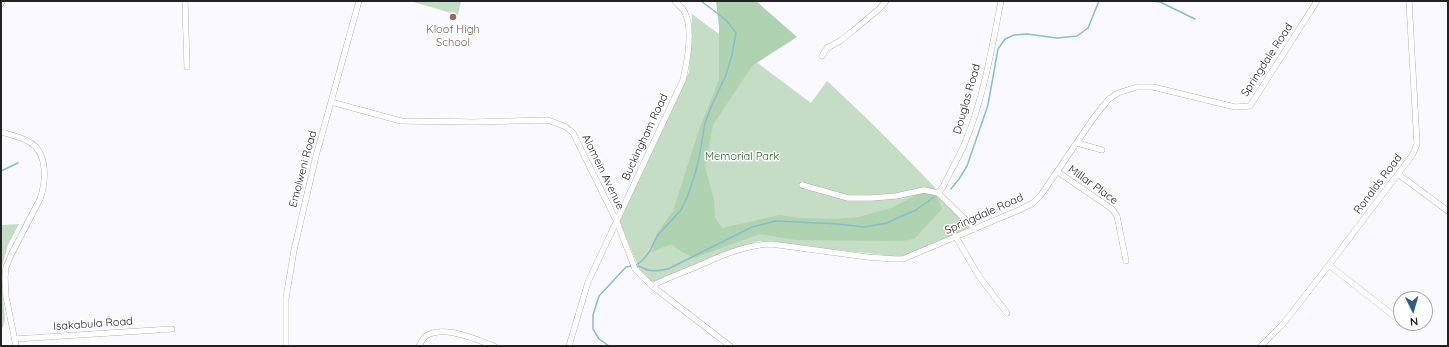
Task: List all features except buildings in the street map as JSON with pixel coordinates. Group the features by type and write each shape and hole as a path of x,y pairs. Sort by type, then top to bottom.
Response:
{"street":[{"path":"185,1 186,67"},
{"name":"Emolweni Road","path":"286,346 285,306 289,274 304,203 359,1"},
{"name":"Buckingham Road","path":"569,346 573,338 585,290 683,80 686,63 688,25 685,13 675,1"},
{"path":"822,56 827,48 840,41 854,30 879,9 886,1"},
{"name":"Douglas Road","path":"938,193 943,187 972,125 981,92 1001,1"},
{"name":"Springdale Road","path":"652,286 731,252 759,245 771,244 867,257 898,259 913,255 975,229 1033,203 1041,195 1058,172 1095,116 1109,99 1118,93 1132,88 1159,88 1235,107 1250,106 1317,1"},
{"name":"Ronalds Road","path":"1261,346 1283,324 1413,154 1417,144 1409,1"},
{"name":"Alamein Avenue","path":"331,102 401,121 474,122 548,120 566,127 573,133 617,222 634,266 652,286 730,346"},
{"path":"1,132 32,144 40,155 44,171 43,191 6,267 5,286 16,346"},
{"path":"1078,143 1102,150"},
{"name":"Millar Place","path":"1058,172 1112,209 1117,216 1126,261"},
{"path":"1398,174 1448,210"},
{"path":"802,185 848,198 896,196 924,190 938,193 975,229"},
{"path":"956,237 978,275 1007,313"},
{"path":"1329,265 1393,315"},
{"name":"Isakabula Road","path":"15,339 172,329"},
{"path":"419,346 426,336 435,332 453,332 494,346"}],"green space":[{"path":"410,1 461,1 458,15"},
{"path":"716,1 756,1 797,37 752,66 713,125 705,167 714,200 715,218 722,228 780,215 801,218 837,219 859,217 891,208 923,192 936,194 942,209 914,239 902,241 796,240 760,234 694,258 671,244 652,252 657,233 673,211 699,130 719,80 719,27"},
{"name":"Memorial Park","path":"692,14 811,103 827,81 901,152 972,227 901,257 758,241 658,281 650,282 644,280 619,221 689,72"},
{"path":"19,224 8,245 1,270 1,225"},
{"path":"1,270 5,319 1,329"}],"waterway":[{"path":"636,265 642,261 650,251 657,236 681,210 688,195 700,153 705,123 726,75 732,55 736,33 726,20 701,1"},
{"path":"951,189 967,166 988,105 998,49 1005,39 1014,35 1027,34 1057,38 1077,36 1088,28 1099,1"},
{"path":"1152,1 1160,2 1195,19"},
{"path":"1,171 18,163"},
{"path":"636,266 653,271 668,269 752,227 776,221 838,224 864,227 887,223 916,210 934,197"},
{"path":"609,346 599,339 593,329 593,315 599,296 626,267 633,266"}],"place":[{"name":"Kloof High School","path":"453,17"}]}
